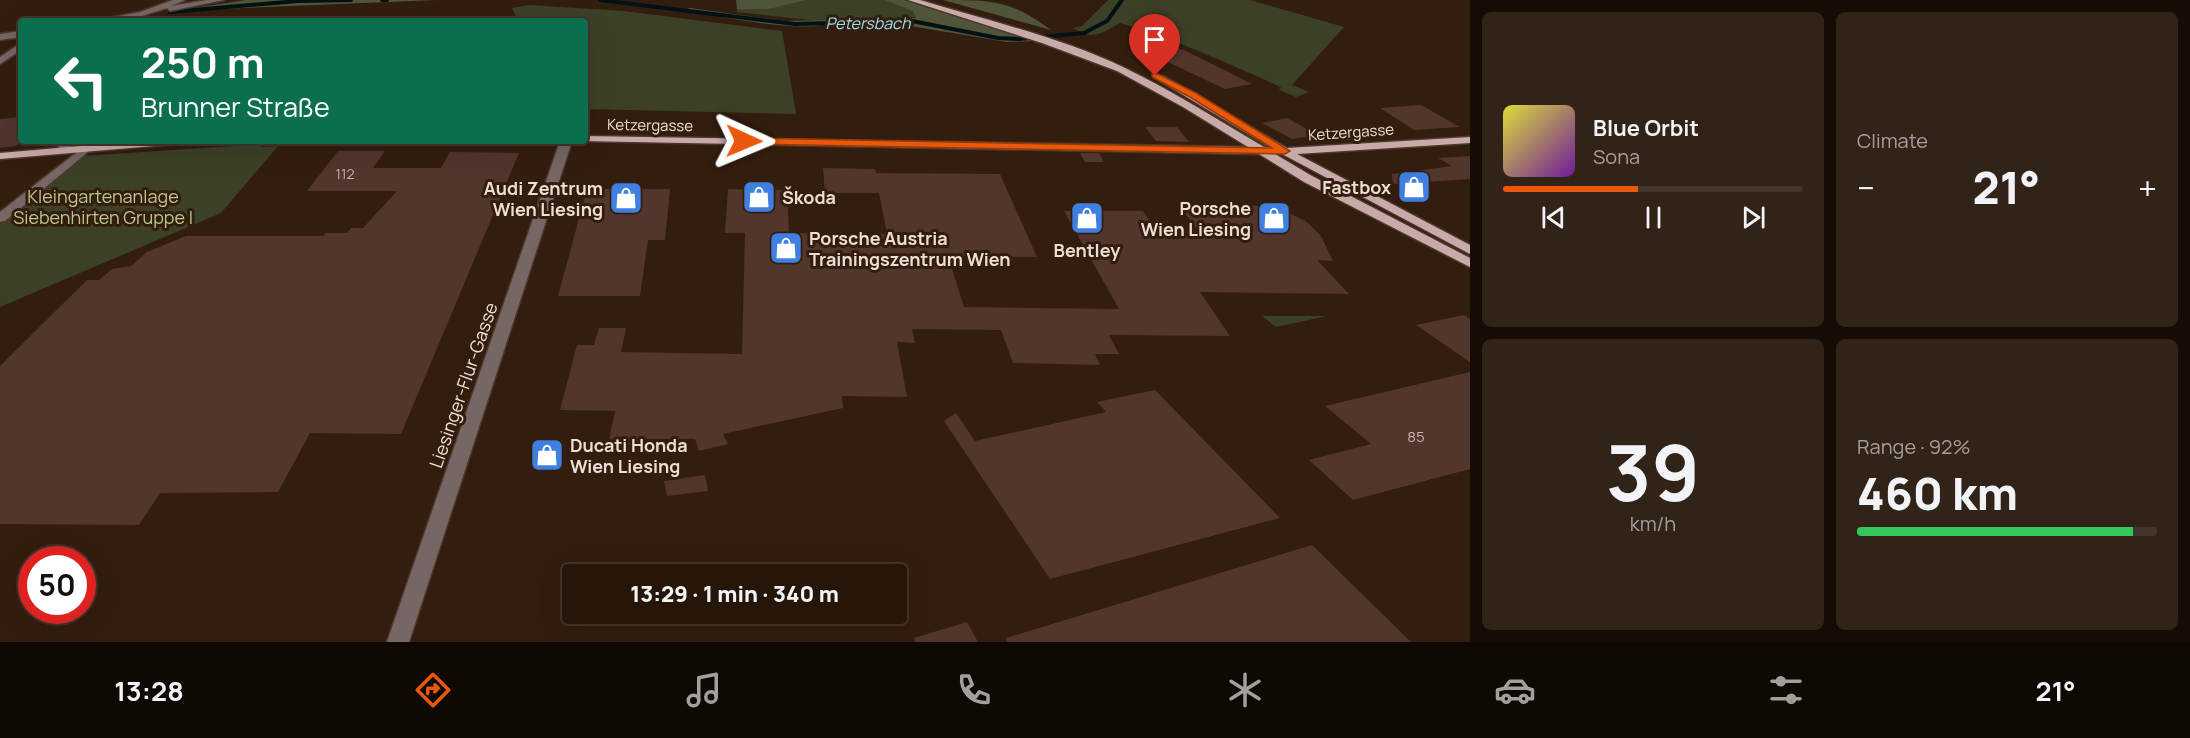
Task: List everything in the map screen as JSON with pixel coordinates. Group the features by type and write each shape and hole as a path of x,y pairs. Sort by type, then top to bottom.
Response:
{"main road":[{"path":"912,0 1021,34 1061,39 1162,79 1285,151 1470,250"},
{"path":"930,0 1042,37 1146,82 1338,195 1470,263"},
{"name":"Ketzergasse","path":"588,139 1260,151 1470,140"},
{"path":"0,156 143,144"}],"street":[{"path":"141,18 152,11 181,0"},
{"path":"152,11 213,0"},
{"path":"0,37 18,34"},
{"path":"0,61 18,48"},
{"path":"61,151 67,144"},
{"name":"Liesinger-Flur-Gasse","path":"398,642 565,144"},
{"path":"0,218 85,149"}],"green space":[{"path":"246,0 436,0 173,11"},
{"path":"736,0 806,0 769,9 737,9"},
{"path":"773,0 895,0 946,16 817,21 737,12 737,9"},
{"path":"885,0 904,0 1034,41 1007,42 898,24 776,25 682,10 690,8 785,21 916,18 913,11"},
{"path":"943,0 974,0 1012,7 1051,30"},
{"path":"1108,0 1250,0 1344,27 1292,85 1309,92 1296,97 1279,90 1281,87 1221,60 1141,29 1120,23 1102,33 1092,35 1073,28 1082,26"},
{"path":"529,5 624,11 782,31 796,114 588,109 588,18 517,18 512,8"},
{"name":"Kleingartenanlage Siebenhirten Gruppe I","path":"264,144 261,147 278,146 221,213 0,307 0,224 82,156"},
{"path":"1262,316 1327,316 1276,327"}],"building":[{"path":"1162,42 1186,51 1252,84 1225,89 1138,48"},
{"path":"1421,105 1460,127 1414,130 1380,108"},
{"path":"18,117 18,144 16,146 0,148 0,119"},
{"path":"1287,118 1318,135 1292,139 1262,123"},
{"path":"1145,127 1177,127 1189,142 1156,141"},
{"path":"338,151 385,151 373,168 441,168 450,152 519,153 401,434 310,433 278,492 160,493 139,525 0,524 0,366 87,280 99,280 112,269 131,266 147,252 186,236 323,236 326,233 347,233 351,228 363,228 397,191 307,191"},
{"path":"1080,153 1099,153 1104,162 1085,162"},
{"path":"1470,156 1470,179 1393,184 1392,174 1452,166 1438,158"},
{"path":"823,168 875,169 876,173 1000,174 1037,257 948,256 964,307 1119,309 1064,211 1143,211 1159,235 1202,235 1183,211 1244,212 1235,204 1279,208 1307,222 1321,236 1333,261 1317,260 1349,294 1200,292 1230,336 1109,335 1119,354 1095,354 1100,365 1013,363 1001,330 912,329 915,343 897,342 907,397 842,396 843,408 723,434 728,444 699,451 695,439 643,439 642,451 607,450 615,411 560,410 577,345 594,345 599,328 626,328 621,352 742,354 745,233 725,233 728,189 787,190 789,233 887,234 879,193 825,193"},
{"path":"587,189 670,189 665,240 648,240 640,296 558,296"},
{"path":"1464,315 1470,319 1470,362 1416,325"},
{"path":"1470,372 1470,469 1353,500 1309,460 1371,444 1325,406"},
{"path":"1155,390 1280,518 1050,579 944,421 956,413 975,441 1106,412 1097,402"},
{"path":"705,475 708,491 667,496 664,481"},
{"path":"1312,545 1411,642 1007,642 1006,638"},
{"path":"967,622 978,642 915,642 914,638"}],"waterway":[{"name":"Petersbach","path":"170,12 298,1 351,0"},
{"name":"Petersbach","path":"382,0 387,0"},
{"name":"Petersbach","path":"600,0 795,24 912,21 998,38 1019,39 1084,33 1107,21 1122,0"}],"place":[{"name":"Fastbox","path":"1414,187"},
{"name":"Škoda","path":"759,197"},
{"name":"Audi Zentrum Wien Liesing","path":"626,198"},
{"name":"Bentley","path":"1087,218"},
{"name":"Porsche Wien Liesing","path":"1274,218"},
{"name":"Porsche Austria Trainingszentrum Wien","path":"786,248"},
{"name":"Ducati Honda Wien Liesing","path":"547,455"}],"route":[{"path":"744,141 1285,151 1193,95 1155,76"}]}
